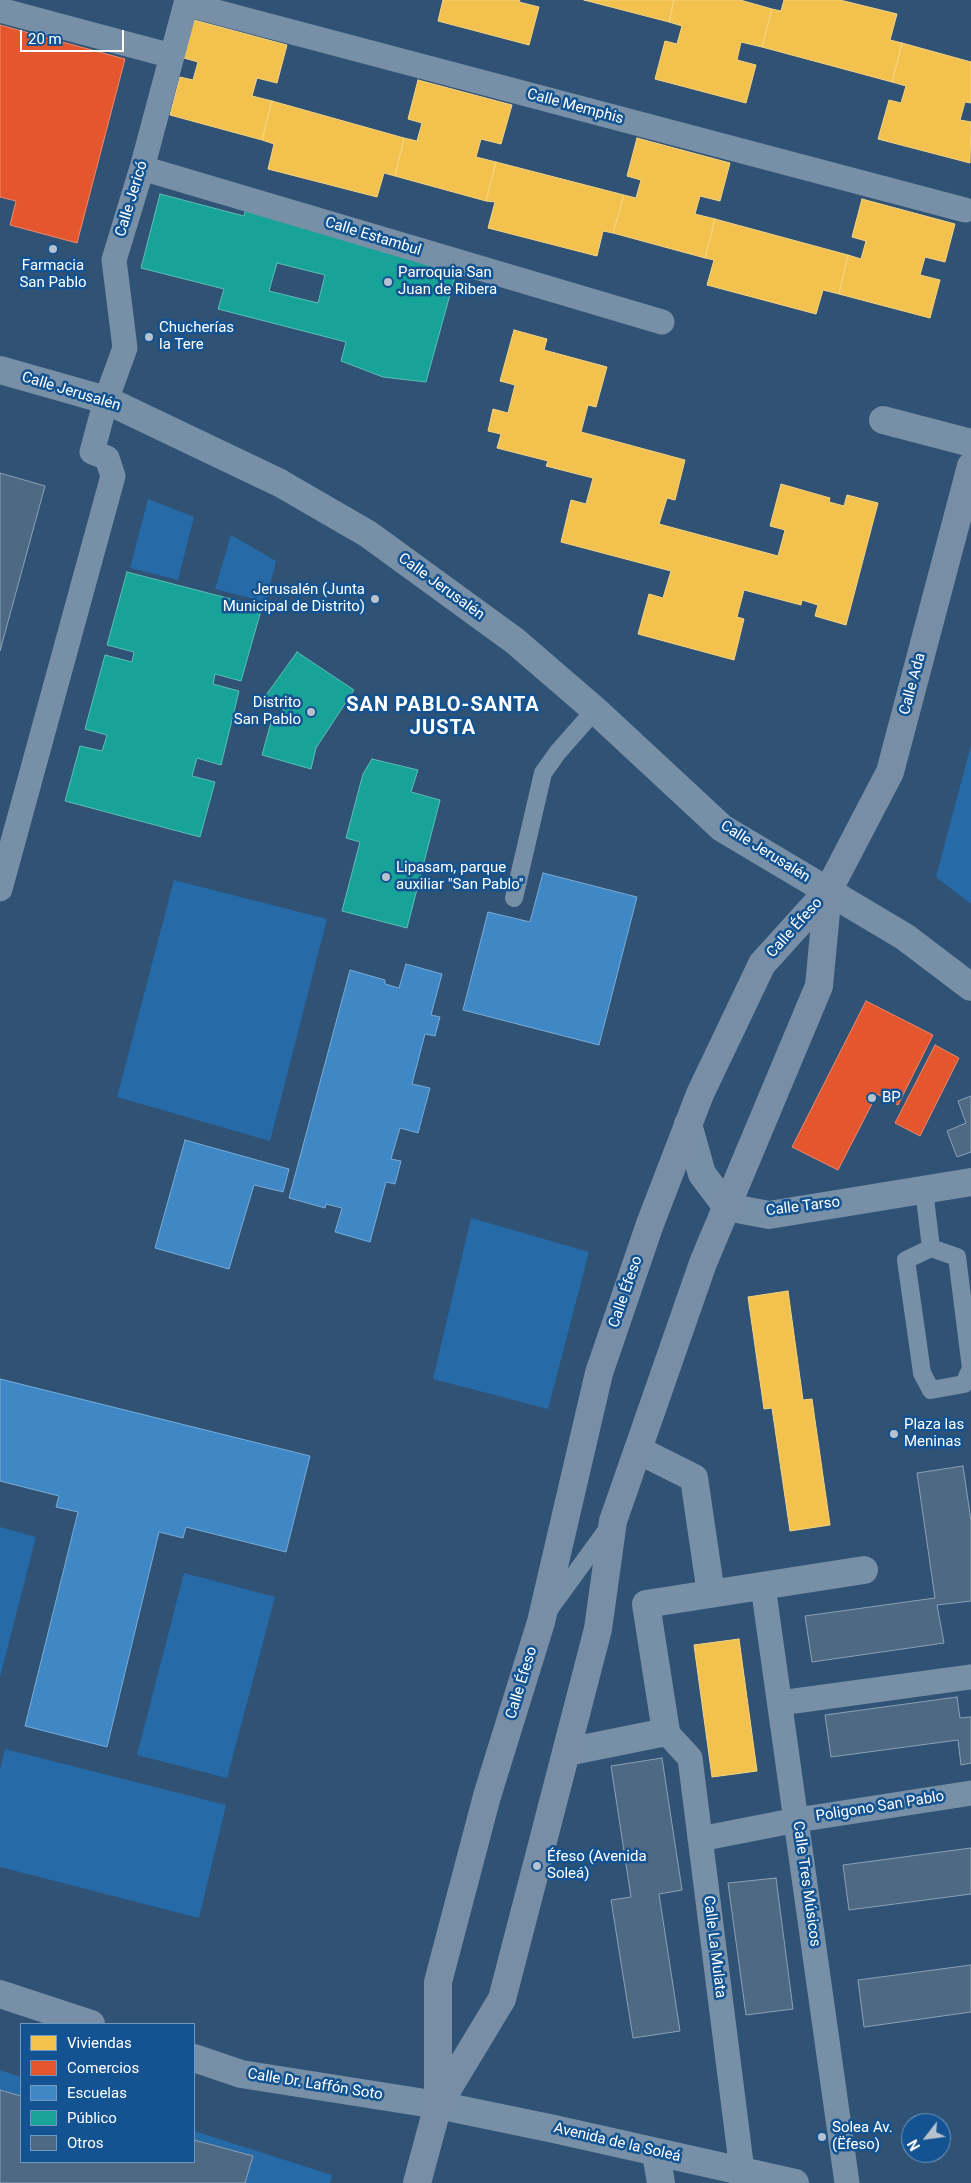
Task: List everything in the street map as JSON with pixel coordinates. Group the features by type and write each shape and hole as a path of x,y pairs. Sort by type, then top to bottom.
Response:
{"main road":[{"name":"Calle Ada","path":"828,891 890,772 971,466"},
{"name":"Calle Éfeso","path":"417,2183 438,2105 438,1982 487,1796 540,1622 599,1373 650,1224 700,1094 762,964 828,891"},
{"name":"Calle Éfeso","path":"438,2105 502,1999 598,1629 613,1521 703,1263 819,986 828,891"}],"street":[{"name":"Calle Jericó","path":"0,889 113,476 107,458 92,452 106,400 124,348 114,260 142,168 186,2"},
{"name":"Calle Memphis","path":"186,2 964,210"},
{"path":"0,10 172,56"},
{"name":"Calle Estambul","path":"142,168 662,322"},
{"name":"Calle Jerusalén","path":"0,370 106,400 280,483 368,534 515,641 595,710 722,828 828,891"},
{"path":"883,420 971,443"},
{"path":"828,891 905,937 971,987"},
{"path":"688,1124 702,1174 727,1207"},
{"name":"Calle Tarso","path":"727,1207 769,1215 971,1182"},
{"path":"638,1450 694,1478 711,1594"},
{"path":"567,1752 666,1732 646,1604 864,1570"},
{"name":"Calle Tres Músicos","path":"763,1586 847,2183"},
{"path":"780,1703 971,1677"},
{"name":"Calle La Mulata","path":"666,1732 690,1758 742,2171"},
{"name":"Poligono San Pablo","path":"700,1839 797,1820 971,1793"},
{"path":"0,1994 88,2023"},
{"name":"Calle Dr. Laffón Soto","path":"195,2058 241,2074 438,2105"},
{"name":"Avenida de la Soleá","path":"438,2105 795,2183"},
{"path":"656,2153 661,2183"}],"lane":[{"path":"514,898 543,774 558,752 595,710"},
{"path":"924,1190 931,1248"},
{"path":"931,1248 957,1257 971,1368 964,1384 930,1390 922,1374 906,1260 931,1248"},
{"path":"540,1622 613,1521"}],"shaded area":[{"path":"148,499 194,517 178,580 130,568"},
{"path":"231,535 276,561 266,602 215,589"},
{"path":"971,745 971,904 936,877"},
{"path":"174,880 327,919 270,1141 117,1097"},
{"path":"471,1218 589,1252 548,1409 433,1379"},
{"path":"0,1527 36,1537 0,1677"},
{"path":"184,1573 275,1597 227,1778 137,1755"},
{"path":"5,1749 226,1805 199,1918 0,1867 0,1770"},
{"path":"0,2070 20,2077 20,2163 195,2163 195,2131 332,2175 330,2183 0,2183"}],"building: Viviendas":[{"path":"443,0 520,0 519,2 539,7 529,45 438,21"},
{"path":"584,0 674,0 669,22"},
{"path":"674,0 740,0 772,9 762,47 741,42 737,60 756,65 746,103 655,79 665,41 677,44 682,26 669,22"},
{"path":"784,0 840,0 897,14 890,40 902,43 892,82 762,47 772,9 781,11"},
{"path":"194,20 287,45 277,83 257,78 252,96 272,101 262,140 170,115 180,77 193,80 198,62 184,58"},
{"path":"902,43 971,62 971,103 965,102 960,120 971,122 970,163 878,139 889,100 901,103 906,86 892,82"},
{"path":"418,80 512,105 501,144 481,139 476,157 496,162 486,201 395,176 404,138 417,141 422,123 408,119"},
{"path":"272,101 404,138 395,176 384,173 377,197 268,169 274,144 262,140"},
{"path":"637,138 730,163 720,201 700,196 695,214 715,219 705,258 613,233 624,195 636,198 641,180 627,176"},
{"path":"496,162 624,195 613,233 603,231 597,256 488,228 495,202 486,201"},
{"path":"862,199 955,224 945,262 925,257 920,275 940,280 930,318 839,294 848,255 861,259 866,241 852,237"},
{"path":"715,219 848,255 839,294 823,290 816,314 707,285 714,260 705,258"},
{"path":"514,330 547,339 544,350 607,367 596,407 588,405 581,432 685,460 675,500 667,498 659,524 778,556 785,530 770,526 781,484 830,498 829,502 844,506 847,495 878,503 846,625 815,616 818,605 802,600 801,605 744,590 737,617 744,619 734,660 638,634 649,594 663,598 671,571 561,542 571,500 586,504 593,478 546,466 548,461 497,448 501,434 488,431 493,409 508,413 515,385 500,381"},
{"path":"788,1291 803,1400 812,1399 830,1525 790,1531 772,1408 764,1409 748,1297"},
{"path":"739,1639 757,1771 712,1777 694,1645"}],"building: Comercios":[{"path":"0,25 125,59 77,243 10,225 16,201 0,197"},
{"path":"866,1001 933,1035 898,1105 877,1094 838,1170 792,1147"},
{"path":"935,1045 959,1058 920,1136 895,1123"}],"building: Escuelas":[{"path":"543,873 637,897 599,1045 463,1010 488,912 530,922"},
{"path":"406,964 442,974 431,1015 440,1017 435,1036 425,1034 412,1084 430,1088 418,1133 400,1128 391,1159 401,1161 395,1184 386,1182 370,1242 335,1232 342,1208 326,1204 325,1208 289,1198 350,970 385,980 385,984 399,988"},
{"path":"185,1140 289,1169 283,1192 254,1185 229,1269 155,1248"},
{"path":"0,1379 310,1456 286,1552 186,1527 183,1538 159,1532 107,1747 25,1726 78,1512 56,1507 59,1496 0,1481"}],"building: Público":[{"name":"Parroquia San Juan de Ribera","path":"160,194 244,216 246,208 457,269 426,382 383,377 341,361 346,342 218,309 224,289 141,268","holes":["277,263 325,275 318,303 269,291"]},
{"path":"127,572 262,607 241,681 215,674 213,684 239,691 221,765 197,758 192,776 215,782 200,837 65,801 80,746 102,751 107,735 85,729 105,655 132,662 134,652 107,645"},
{"name":"Distrito San Pablo","path":"297,652 354,690 316,748 311,769 262,755 273,715 282,716 284,704 264,698"},
{"name":"Lipasam, parque auxiliar \"San Pablo\"","path":"372,759 418,770 411,792 440,800 407,928 342,911 360,842 346,838 363,774"}],"building: Otros":[{"path":"0,473 45,486 0,651"},
{"path":"971,1096 971,1152 957,1157 947,1131 966,1123 958,1101"},
{"path":"963,1466 971,1521 971,1601 937,1605 944,1643 812,1662 805,1616 935,1598 917,1473"},
{"path":"957,1697 960,1718 971,1717 971,1763 961,1765 958,1740 831,1757 825,1715"},
{"path":"662,1758 682,1890 659,1894 680,2031 633,2038 611,1900 631,1897 611,1766"},
{"path":"971,1848 971,1894 849,1910 843,1865"},
{"path":"776,1878 793,2009 746,2015 728,1883"},
{"path":"971,1965 971,2012 864,2027 858,1980"},
{"path":"0,2090 20,2096 20,2163 195,2163 195,2140 253,2156 245,2183 0,2183"}],"place":[{"name":"Farmacia San Pablo","path":"53,249"},
{"name":"Parroquia San Juan de Ribera","path":"388,282"},
{"name":"Chucherías la Tere","path":"149,337"},
{"name":"Jerusalén (Junta Municipal de Distrito)","path":"375,599"},
{"name":"Distrito San Pablo","path":"311,712"},
{"name":"Lipasam, parque auxiliar \"San Pablo\"","path":"386,877"},
{"name":"BP","path":"872,1098"},
{"name":"Plaza las Meninas","path":"894,1434"},
{"name":"Éfeso (Avenida Soleá)","path":"537,1866"},
{"name":"Solea Av. (Ëfeso)","path":"822,2137"}],"district":[{"name":"SAN PABLO-SANTA JUSTA","path":"443,718"}]}
